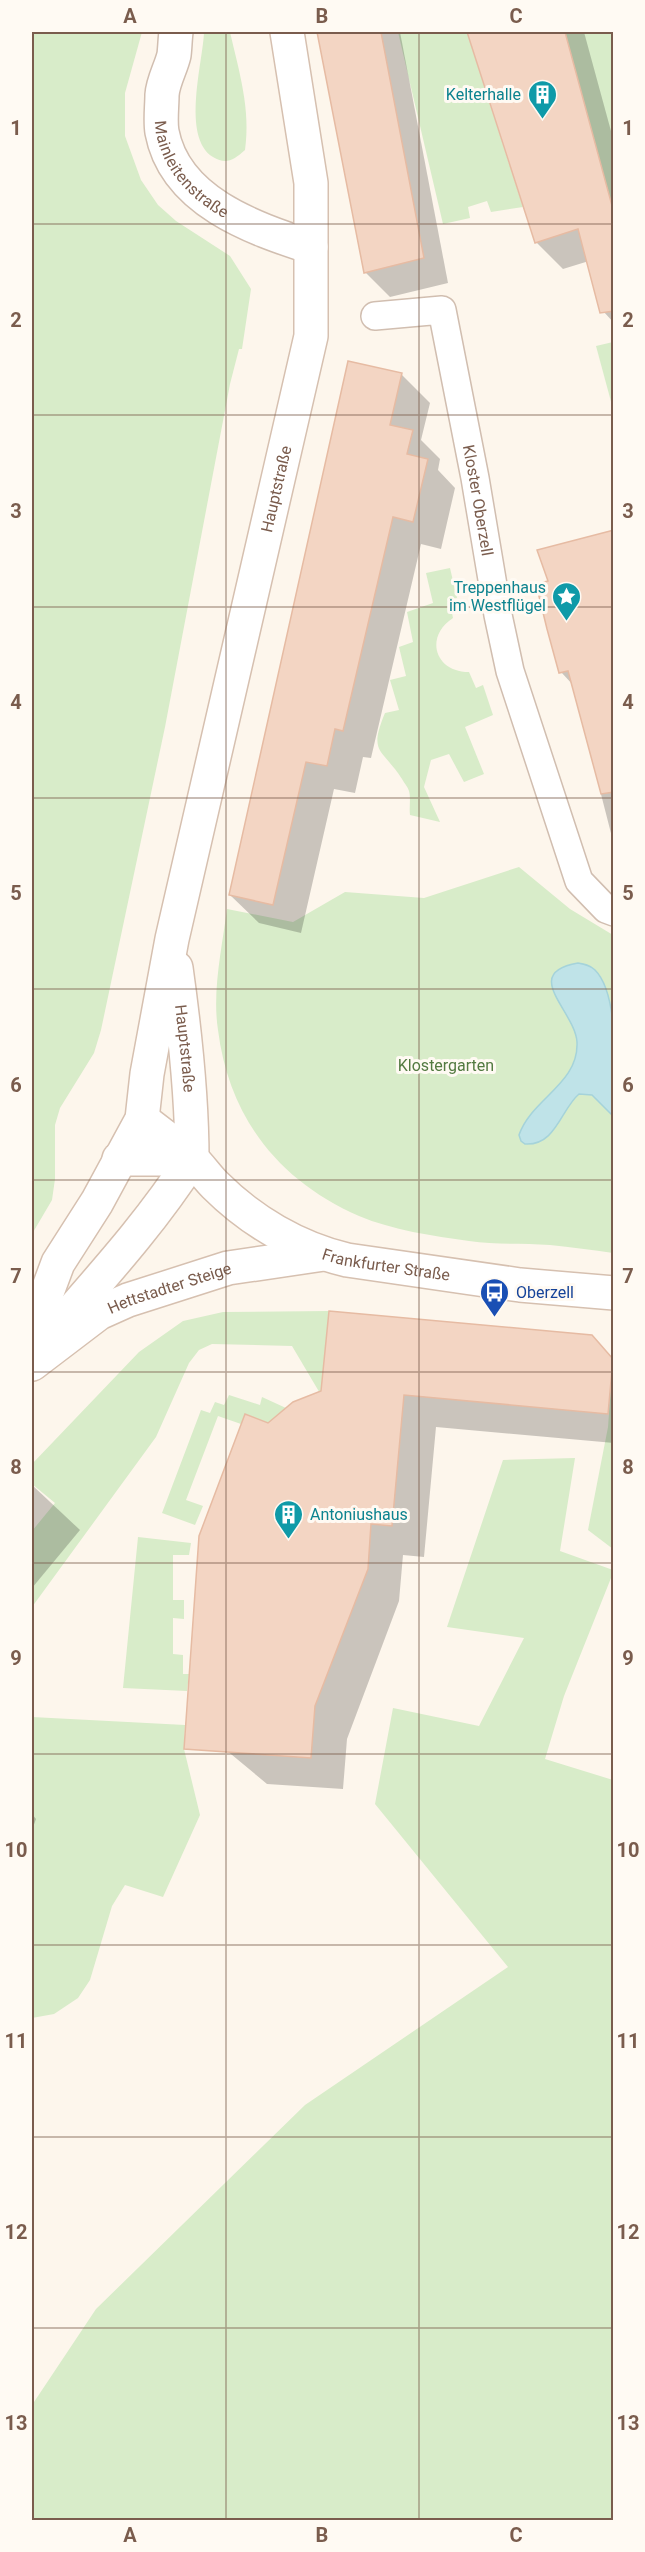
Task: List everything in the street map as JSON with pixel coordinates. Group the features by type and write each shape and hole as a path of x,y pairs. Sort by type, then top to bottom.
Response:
{"main road":[{"name":"Mainleitenstraße","path":"176,32 174,54 162,92 162,131 174,166 189,186 210,203 271,234 311,247"},
{"name":"Hauptstraße","path":"142,1119 147,1074 172,939 310,336 311,183 302,114 286,32"},
{"name":"Hauptstraße","path":"172,939 188,1046 192,1106 192,1159"},
{"name":"Frankfurter Straße","path":"142,1119 192,1159 214,1185 253,1218 286,1237 324,1254 347,1260 520,1285 614,1293"},
{"path":"32,1333 58,1263 97,1202 142,1119"},
{"path":"119,1160 192,1159"},
{"name":"Hettstadter Steige","path":"32,1358 128,1247 177,1183 192,1159"},
{"name":"Hettstadter Steige","path":"32,1364 99,1313 128,1300 228,1268 324,1254"}],"lane":[{"name":"Kloster Oberzell","path":"375,316 442,310 510,671 579,881 606,909 614,912"}],"green space":[{"path":"32,32 142,32 125,93 125,136 141,180 158,205 176,221 230,256 251,289 242,349 239,349 230,384 165,727 101,1030 94,1053 60,1108 55,1125 55,1179 52,1200 32,1234"},
{"path":"204,32 230,32 245,105 245,150 226,161 213,157 203,147 198,133 196,98"},
{"path":"398,32 467,32 523,207 491,212 487,201 468,207 470,218 443,224"},
{"path":"565,32 613,32 614,205 612,206"},
{"path":"614,342 613,409 596,346"},
{"path":"450,568 457,598 449,599 453,618 438,634 437,652 448,666 469,672 476,688 483,685 493,715 465,727 484,774 464,782 449,754 431,760 424,787 440,822 410,815 408,790 380,750 378,736 385,713 399,710 390,680 406,676 399,647 413,642 407,612 433,603 426,573"},
{"name":"Klostergarten","path":"519,867 570,909 613,935 613,1253 550,1245 489,1243 427,1235 372,1221 330,1202 282,1165 263,1143 246,1118 233,1091 224,1062 216,1015 216,1000 227,909 293,922 345,892 424,898"},
{"path":"329,1311 321,1395 292,1346 212,1344 199,1350 189,1363 156,1437 32,1607 32,1531 55,1503 32,1484 32,1464 139,1352 183,1321 223,1312"},
{"path":"613,1358 613,1549 588,1530 608,1427"},
{"path":"229,1395 260,1405 262,1397 286,1408 273,1425 245,1414 241,1424 218,1416 186,1500 203,1506 195,1525 162,1513 201,1410 210,1413 215,1402 224,1405"},
{"path":"575,1458 560,1551 613,1570 613,1573 564,1696 545,1759 613,1780 613,2520 32,2520 32,2405 96,2309 305,2105 508,1967 375,1804 393,1708 479,1726 524,1638 447,1627 503,1460"},
{"path":"138,1537 191,1543 189,1555 173,1555 173,1600 184,1600 184,1619 173,1618 173,1654 183,1655 183,1674 189,1674 187,1691 123,1688"},
{"path":"32,1717 185,1725 184,1749 200,1815 163,1897 125,1885 112,1906 90,1980 78,1998 54,2014 32,2018"}],"water":[{"path":"578,963 595,970 603,982 609,999 615,1061 613,1116 592,1095 579,1094 551,1133 535,1143 525,1144 519,1135 525,1122 563,1080 576,1057 577,1042 574,1030 555,995 552,984 553,975 561,968"}],"building":[{"path":"317,32 381,32 424,258 364,273"},
{"name":"Kelterhalle","path":"467,32 565,32 614,213 614,311 600,313 578,229 535,243"},
{"path":"348,361 402,373 390,425 413,430 407,454 428,459 413,522 393,517 343,731 335,729 327,766 306,762 273,905 229,895"},
{"path":"614,530 614,792 601,794 568,671 559,673 547,629 536,584 548,581 537,550"},
{"name":"Antoniushaus","path":"329,1311 592,1335 613,1359 608,1414 404,1395 392,1526 371,1524 368,1569 315,1706 311,1758 184,1749 199,1536 245,1414 268,1423 293,1402 321,1391"}],"place":[{"name":"Kelterhalle","path":"542,120"},
{"name":"Treppenhaus im Westflügel","path":"567,622"},
{"name":"Oberzell","path":"495,1318"},
{"name":"Antoniushaus","path":"289,1540"}]}
